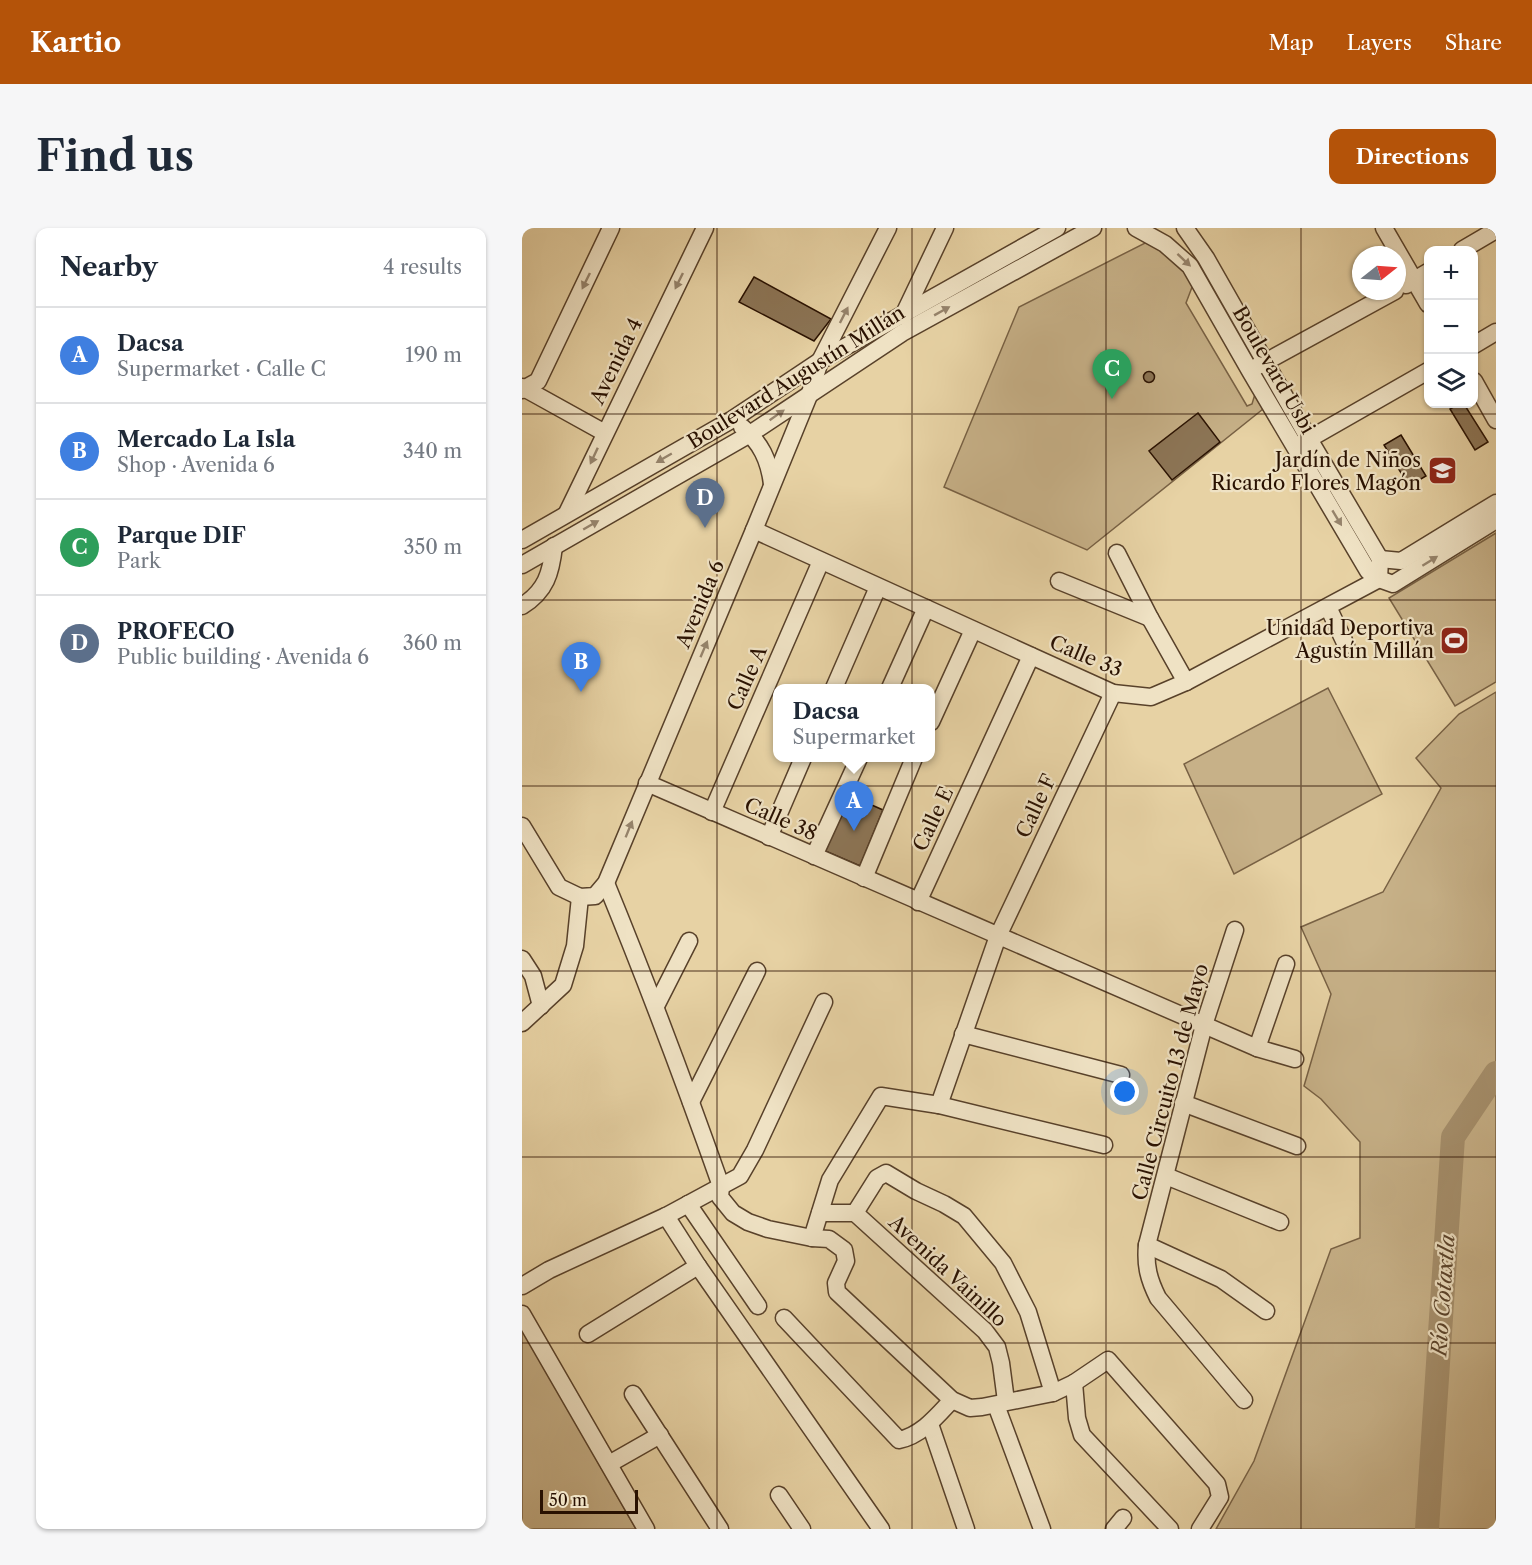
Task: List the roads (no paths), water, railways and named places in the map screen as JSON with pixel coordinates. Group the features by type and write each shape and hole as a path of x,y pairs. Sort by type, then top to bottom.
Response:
{"street":[{"path":"522,388 538,381 612,228"},
{"name":"Avenida 4","path":"567,513 705,228"},
{"name":"Avenida 6","path":"606,883 773,485 810,393 820,361 888,228"},
{"path":"902,333 903,314 945,228"},
{"path":"1026,245 1035,228"},
{"name":"Boulevard Augustín Millán","path":"522,540 733,419 820,361 1057,228"},
{"name":"Boulevard Augustín Millán","path":"522,565 750,434 902,333 1093,228"},
{"name":"Boulevard Usbi","path":"1136,228 1165,244 1190,266 1250,371 1302,443 1380,559"},
{"name":"Boulevard Usbi","path":"1185,228 1206,258 1265,362 1302,443 1368,571 1379,579"},
{"path":"1384,228 1421,276 1427,300"},
{"path":"1467,246 1484,232"},
{"path":"1406,285 1421,276"},
{"path":"1250,371 1379,300"},
{"path":"1478,342 1496,332"},
{"path":"1302,443 1424,373"},
{"path":"522,388 604,433"},
{"path":"1478,389 1496,420"},
{"path":"733,419 750,434 765,455 773,485"},
{"path":"1496,503 1401,561 1380,559 1379,579 1394,584 1496,520"},
{"name":"Calle 33","path":"754,531 1113,693 1151,697 1186,682 1379,579"},
{"path":"522,606 536,597 545,583 552,562 554,546"},
{"path":"1117,553 1186,682"},
{"name":"Calle A","path":"712,812 821,561"},
{"path":"1059,581 1150,618"},
{"path":"836,684 878,587"},
{"path":"1328,607 1346,645"},
{"path":"892,684 926,608"},
{"path":"935,711 973,630"},
{"name":"Calle E","path":"918,902 1032,656"},
{"name":"Calle F","path":"939,1104 998,936 1113,693"},
{"path":"769,837 801,762"},
{"path":"814,856 857,762"},
{"path":"864,878 912,762"},
{"name":"Calle 38","path":"647,783 1257,1048 1294,1059"},
{"path":"522,826 559,887 580,897 595,896 606,883 656,1006 691,1102 721,1186 720,1197 733,1213 748,1222 768,1229 829,1239 844,1250 846,1261 836,1282 837,1292 952,1400 970,1408 1053,1393 1074,1383 1108,1360 1217,1484 1220,1497 1200,1529"},
{"path":"522,1023 563,985 575,946 580,897"},
{"name":"Calle Circuito 13 de Mayo","path":"1235,930 1204,1025 1183,1103 1147,1245 1146,1262 1150,1281 1158,1298 1244,1400"},
{"path":"656,1006 689,941"},
{"path":"522,959 533,976 541,1006"},
{"path":"1257,1048 1286,964"},
{"path":"691,1102 757,971"},
{"path":"522,1286 549,1270 666,1216 733,1180 744,1171 824,1002"},
{"path":"963,1034 1121,1075"},
{"path":"812,1238 830,1180 881,1096 939,1104 1104,1145"},
{"path":"1183,1103 1297,1146"},
{"path":"820,1213 855,1213 877,1178 886,1173 963,1216 1003,1263 1028,1312 1053,1393"},
{"path":"1166,1176 1280,1222"},
{"path":"688,1204 758,1306"},
{"name":"Avenida Vainillo","path":"855,1213 985,1331 997,1347 1001,1363 1001,1403 1042,1529"},
{"path":"666,1216 698,1266 881,1529"},
{"path":"1147,1245 1221,1279 1266,1311"},
{"path":"588,1334 698,1266"},
{"path":"522,1314 646,1529"},
{"path":"784,1318 899,1440 908,1438 930,1424 952,1400"},
{"path":"1074,1383 1077,1418 1083,1435 1170,1529"},
{"path":"633,1394 720,1529"},
{"path":"930,1424 966,1529"},
{"path":"609,1464 660,1435"},
{"path":"779,1495 802,1529"}],"waterway":[{"name":"Río Cotaxtla","path":"1427,1529 1453,1137 1496,1073"}],"place":[{"name":"Parque DIF","path":"1112,399"},
{"name":"Jardín de Niños Ricardo Flores Magón","path":"1442,471"},
{"name":"PROFECO","path":"705,528"},
{"name":"Unidad Deportiva Agustín Millán","path":"1455,640"},
{"name":"Mercado La Isla","path":"581,692"},
{"name":"Dacsa","path":"854,831"}]}
